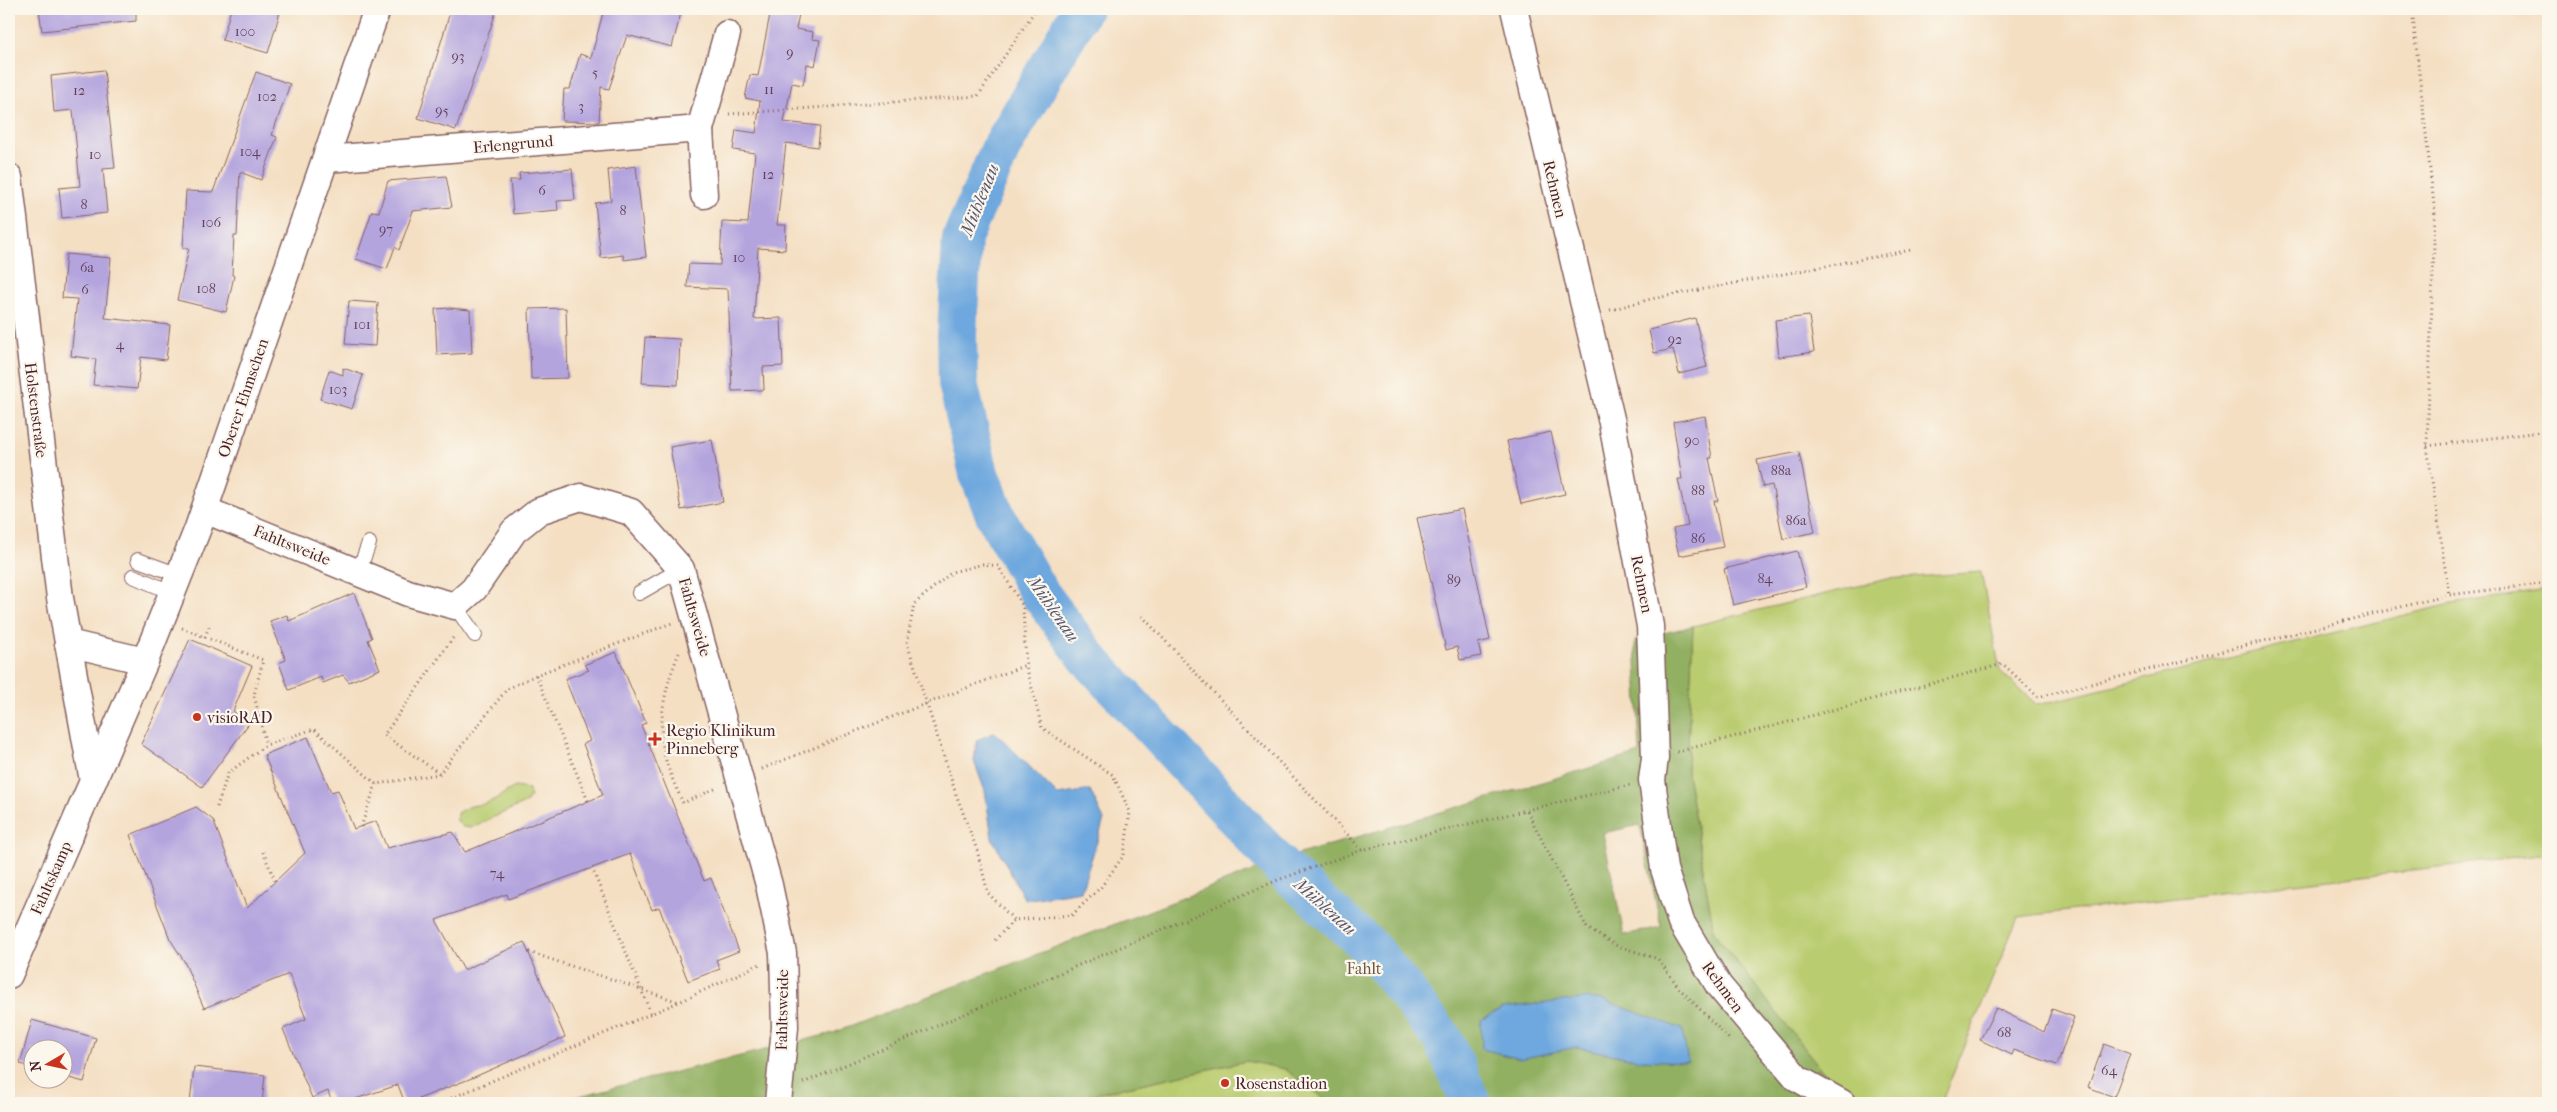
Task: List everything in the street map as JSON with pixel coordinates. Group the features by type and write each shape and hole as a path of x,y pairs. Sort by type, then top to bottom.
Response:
{"street":[{"name":"Oberer Ehmschen","path":"93,782 162,620 205,510 377,9"},
{"name":"Rehmen","path":"1514,9 1585,316 1612,423 1650,626 1653,769 1664,869 1681,922 1719,986 1796,1078 1842,1103"},
{"path":"704,195 702,122 727,34"},
{"name":"Erlengrund","path":"327,159 702,122"},
{"name":"Holstenstraße","path":"9,177 21,292 68,643 93,782"},
{"name":"Fahltsweide","path":"205,510 460,614 474,589 514,531 539,511 581,496 631,512 681,569 769,885 783,952 785,1027 778,1099"},
{"path":"68,643 145,661"},
{"name":"Fahltskamp","path":"9,975 93,782"}],"lane":[{"path":"358,573 369,543"},
{"path":"138,560 175,584"},
{"path":"639,593 681,569"},
{"path":"133,576 175,584"},
{"path":"460,614 475,635"}],"path":[{"path":"702,122 978,96 1036,9"},
{"path":"2412,9 2435,214 2428,446 2449,595"},
{"path":"1585,316 1651,299 1911,250"},
{"path":"2428,446 2548,431"},
{"path":"996,940 1014,920 1072,915 1101,887 1124,855 1130,812 1113,775 1042,728 1026,664 1023,606 998,566 983,564 952,572 914,604 907,642 926,704 978,850 988,893 1014,920"},
{"path":"778,1099 1278,880 1362,850 1527,811 1653,769 2003,664 2038,697 2449,595 2548,583"},
{"path":"439,774 384,735 460,614"},
{"path":"376,784 439,774 507,689 536,675 695,615"},
{"path":"1142,616 1362,850"},
{"path":"162,620 263,660 254,695 266,745"},
{"path":"205,637 210,624"},
{"path":"680,652 672,670 661,716 664,752 683,803 1026,664"},
{"path":"536,675 588,801"},
{"path":"217,807 228,773 266,745 314,729 376,784"},
{"path":"361,827 376,784"},
{"path":"1527,811 1587,928 1615,945 1658,959 1680,989 1736,1045"},
{"path":"263,852 276,883"},
{"path":"592,868 651,1014"},
{"path":"529,952 680,1002"},
{"path":"442,1102 680,1002 783,952"}],"green space":[{"path":"1981,572 2000,671 2037,705 2451,604 2548,590 2548,854 2018,917 1941,1103 1865,1103 1824,1073 1714,933 1687,773 1693,626 1887,579"},
{"name":"Fahlt","path":"1693,626 1687,773 1714,933 1824,1073 1801,1103 1330,1103 1285,1069 1246,1061 1054,1103 551,1103 833,1033 1286,858 1640,753 1635,640","holes":["1640,825 1661,927 1624,935 1603,833","1481,1020 1688,1061 1639,1060 1577,1047 1482,1049"]},
{"path":"515,787 529,789 530,796 527,802 470,828 463,827 457,821 457,813 491,801"},
{"name":"Rosenstadion","path":"1246,1061 1285,1068 1330,1103 1054,1103"}],"water":[{"path":"995,732 1058,795 1090,790 1104,820 1081,891 1025,900 992,838 985,791 974,761 977,740"},
{"path":"1589,998 1603,1000 1682,1029 1688,1062 1639,1060 1577,1047 1520,1059 1482,1049 1481,1020 1503,1008"}],"building":[{"path":"39,9 136,9 136,21 42,31"},
{"path":"231,9 281,9 268,53 222,40"},
{"path":"451,9 497,9 456,130 418,118"},
{"path":"604,9 682,9 672,47 627,35 609,89 601,87 599,122 562,121 564,89 570,89 580,54 591,58"},
{"path":"771,9 800,9 796,29 813,32 812,39 820,40 815,66 807,64 803,85 792,83 784,122 820,126 818,147 786,143 777,225 786,225 785,250 758,248 754,319 781,318 783,366 763,367 764,390 732,391 728,289 687,287 689,264 720,265 722,222 748,223 755,153 733,150 736,130 756,133 760,101 745,98 750,75 758,76"},
{"path":"104,70 115,168 103,169 107,213 62,218 59,188 80,186 73,110 54,112 51,76"},
{"path":"256,72 290,84 272,135 277,137 261,180 240,172 237,236 234,236 232,275 234,276 226,312 177,300 189,248 183,248 186,191 213,192"},
{"path":"636,166 646,257 624,260 623,255 601,258 595,203 611,201 608,170"},
{"path":"572,169 575,200 557,201 558,210 513,214 510,180 520,180 519,173"},
{"path":"446,176 452,207 413,211 399,250 395,247 387,269 356,259 372,211 379,212 388,181"},
{"path":"66,254 111,258 105,318 170,325 166,360 141,357 137,389 93,385 96,359 71,356 77,299 62,298"},
{"path":"349,301 378,303 375,346 345,344"},
{"path":"566,308 568,378 531,379 529,309"},
{"path":"435,309 470,310 472,353 437,355"},
{"path":"1809,316 1814,352 1779,357 1775,320"},
{"path":"1695,318 1707,367 1679,374 1673,349 1654,353 1649,330"},
{"path":"645,337 680,339 678,385 642,383"},
{"path":"343,368 363,375 352,409 320,399 329,370 343,375"},
{"path":"1705,416 1712,458 1709,458 1718,501 1714,501 1723,547 1679,556 1673,529 1688,526 1678,479 1682,479 1673,422"},
{"path":"1551,432 1565,494 1521,504 1507,441"},
{"path":"712,440 723,502 681,510 670,447"},
{"path":"1799,452 1815,532 1783,539 1772,485 1763,487 1757,460"},
{"path":"1462,509 1490,640 1478,643 1481,656 1460,660 1457,647 1446,650 1417,518"},
{"path":"1797,551 1806,587 1733,605 1724,569"},
{"path":"354,593 372,638 368,640 380,669 349,682 343,675 323,683 321,677 289,690 279,663 286,660 270,621 287,615 289,621"},
{"name":"visioRAD","path":"190,639 252,666 233,711 250,722 202,787 141,744"},
{"path":"616,652 646,723 641,725 704,881 711,878 739,951 716,960 720,969 688,981 659,907 652,910 630,854 508,899 507,894 436,920 464,970 524,942 565,1037 472,1078 408,1103 405,1103 398,1085 343,1103 332,1103 328,1091 312,1098 283,1029 306,1019 289,974 204,1008 184,961 170,939 130,835 196,807 213,820 247,908 305,853 264,755 308,737 331,792 338,790 354,829 376,821 387,848 453,832 465,852 603,795 583,744 590,741 565,679 589,670 584,665"},
{"path":"1996,1008 2044,1032 2052,1009 2074,1017 2057,1065 2014,1050 2012,1055 1980,1040"},
{"path":"32,1020 96,1038 84,1082 72,1079 72,1040 27,1040"},
{"path":"2104,1044 2130,1054 2114,1097 2088,1087"},
{"path":"194,1067 265,1075 262,1103 190,1103"}],"waterway":[{"name":"Mühlenau","path":"1082,9 1001,148 962,238 957,335 958,383 979,474 996,517 1038,591 1088,658 1284,870 1372,949 1443,1039 1471,1103"}],"place":[{"name":"visioRAD","path":"197,717"},
{"name":"Regio Klinikum Pinneberg","path":"655,739"},
{"name":"Rosenstadion","path":"1225,1083"}]}
